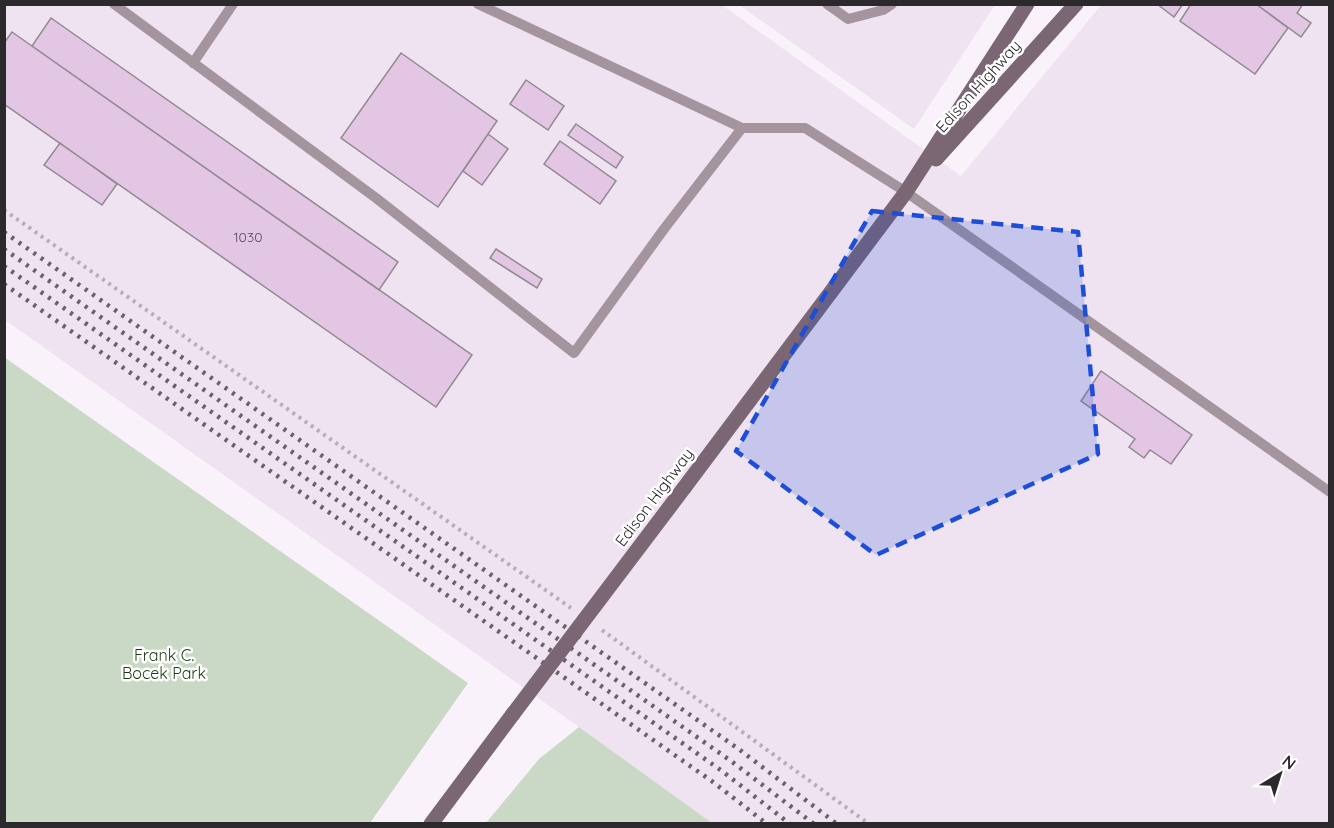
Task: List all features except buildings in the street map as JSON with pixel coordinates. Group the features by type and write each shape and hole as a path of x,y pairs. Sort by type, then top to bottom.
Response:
{"main road":[{"name":"Edison Highway","path":"431,824 906,192 1027,4"},
{"name":"Edison Highway","path":"906,192 1076,4"}],"lane":[{"path":"114,4 376,198 574,353 664,229 742,128"},
{"path":"193,63 232,4"},
{"path":"478,4 742,128 805,128 906,192 1329,492"},
{"path":"827,4 848,19 883,10 892,4"}],"path":[{"path":"4,210 581,615"},
{"path":"600,629 869,824"}],"highlighted area":[{"path":"872,211 1078,232 1098,454 876,555 736,451"}],"shaded area":[{"path":"5,5 722,5 961,176 1101,5 1329,5 1329,823 712,823 5,320"},
{"path":"739,5 995,5 914,129"}],"green space":[{"name":"Frank C. Bocek Park","path":"4,357 468,683 370,823 5,823"},
{"path":"579,727 712,823 486,823 539,759"}],"railway":[{"path":"4,232 740,750 837,824"},
{"path":"4,249 731,761 814,824"},
{"path":"4,266 722,771 790,824"},
{"path":"4,284 713,782 767,824"}]}
